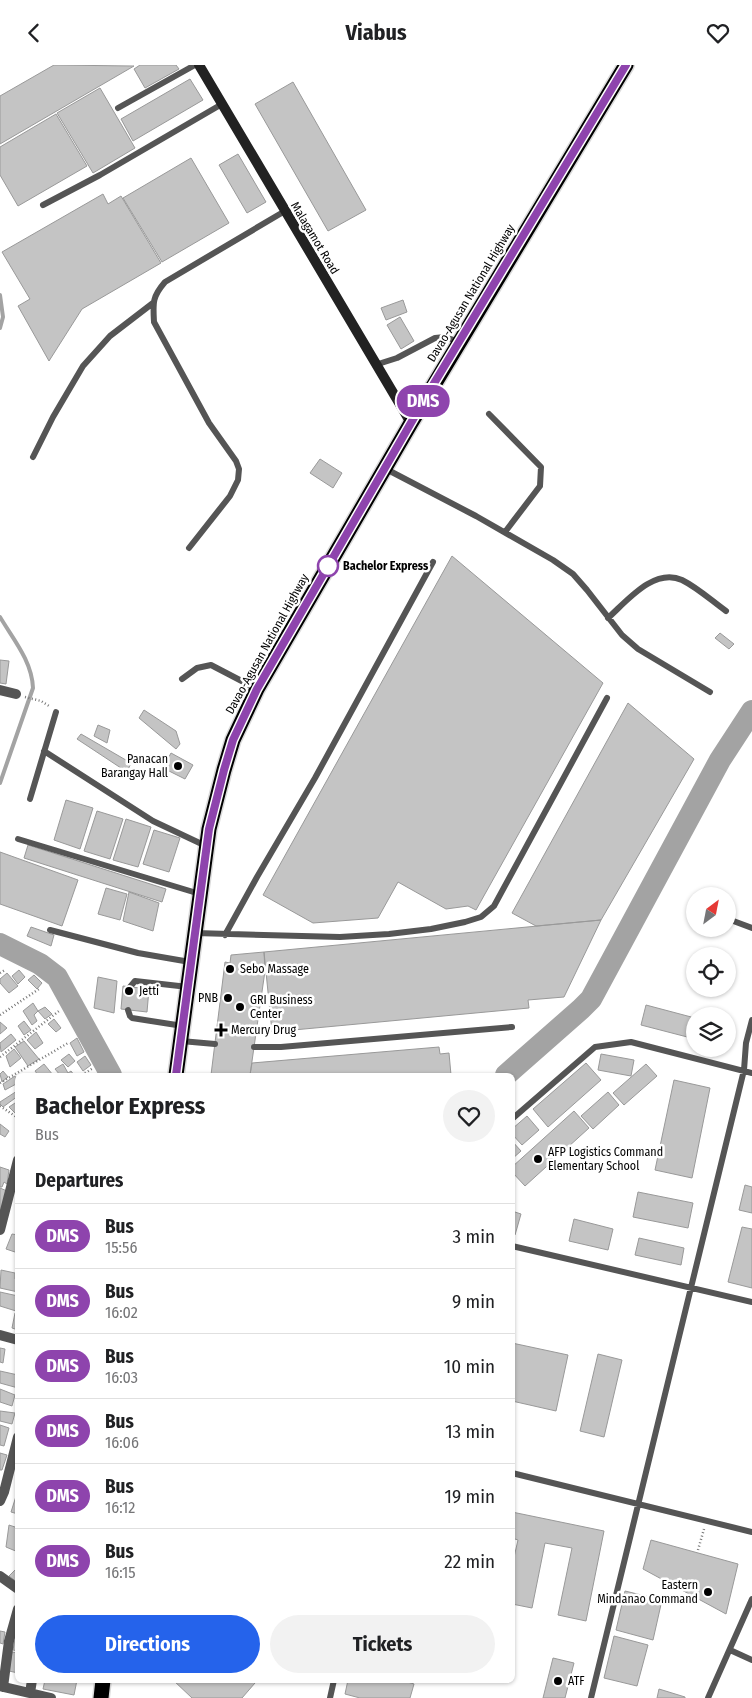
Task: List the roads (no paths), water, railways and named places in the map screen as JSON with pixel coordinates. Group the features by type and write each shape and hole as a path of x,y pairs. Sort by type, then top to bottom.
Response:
{"highway":[{"name":"Davao-Agusan National Highway","path":"176,1073 206,846 233,740 257,689 384,468 626,65"},
{"path":"101,1698 103,1683"}],"street":[{"name":"Malagamot Road","path":"197,65 411,423"},
{"path":"0,690 16,694"},
{"path":"0,1230 15,1172"},
{"path":"0,1335 15,1339"},
{"path":"0,1501 15,1449"},
{"path":"0,1576 15,1587"},
{"path":"15,1620 9,1641 1,1687 51,1698"},
{"path":"30,1693 32,1683"}],"lane":[{"path":"118,108 197,65"},
{"path":"43,205 100,175 222,104"},
{"path":"189,549 230,496 238,480 239,469 236,461 209,423 154,322 153,303 156,293 165,282 285,211"},
{"path":"32,457 83,366 110,336 153,303"},
{"path":"375,365 397,358 435,338 445,337 459,341"},
{"path":"489,414 541,467 540,486 505,532"},
{"path":"384,468 505,532 553,560 573,574 588,590 622,635 638,649 710,692"},
{"path":"225,935 315,778 433,562"},
{"path":"608,618 644,587 660,579 671,577 696,588 726,611"},
{"path":"182,679 197,667 211,665 257,689"},
{"path":"195,933 340,937 431,929 480,917 494,906 607,699"},
{"path":"30,799 56,712"},
{"path":"44,751 153,821 206,846"},
{"path":"18,839 200,894"},
{"path":"736,922 752,928"},
{"path":"50,930 138,953 191,962"},
{"path":"130,987 135,981 188,987"},
{"path":"128,1010 132,1018 215,1044"},
{"path":"590,1698 744,1070 746,1043 751,1031 752,1020"},
{"path":"254,1047 281,1047 512,1027"},
{"path":"515,1116 595,1047 630,1042 752,1073"},
{"path":"515,1247 752,1302"},
{"path":"515,1474 752,1532"},
{"path":"708,1698 752,1599"},
{"path":"730,1650 752,1661"},
{"path":"330,1698 333,1683"}],"waterway":[{"path":"0,295 3,317 0,328"},
{"path":"0,617 26,659 33,688 0,783"},
{"path":"508,1073 591,999 720,760 752,711"},
{"path":"0,944 40,964 57,977 110,1073"}],"place":[{"name":"Bachelor Express","path":"328,566"},
{"name":"Panacan Barangay Hall","path":"178,766"},
{"name":"Sebo Massage","path":"230,969"},
{"name":"Jetti","path":"129,991"},
{"name":"PNB","path":"228,998"},
{"name":"GRI Business Center","path":"240,1007"},
{"name":"Mercury Drug","path":"221,1030"},
{"name":"AFP Logistics Command Elementary School","path":"538,1159"},
{"name":"Eastern Mindanao Command","path":"708,1592"},
{"name":"ATF","path":"558,1681"}]}
